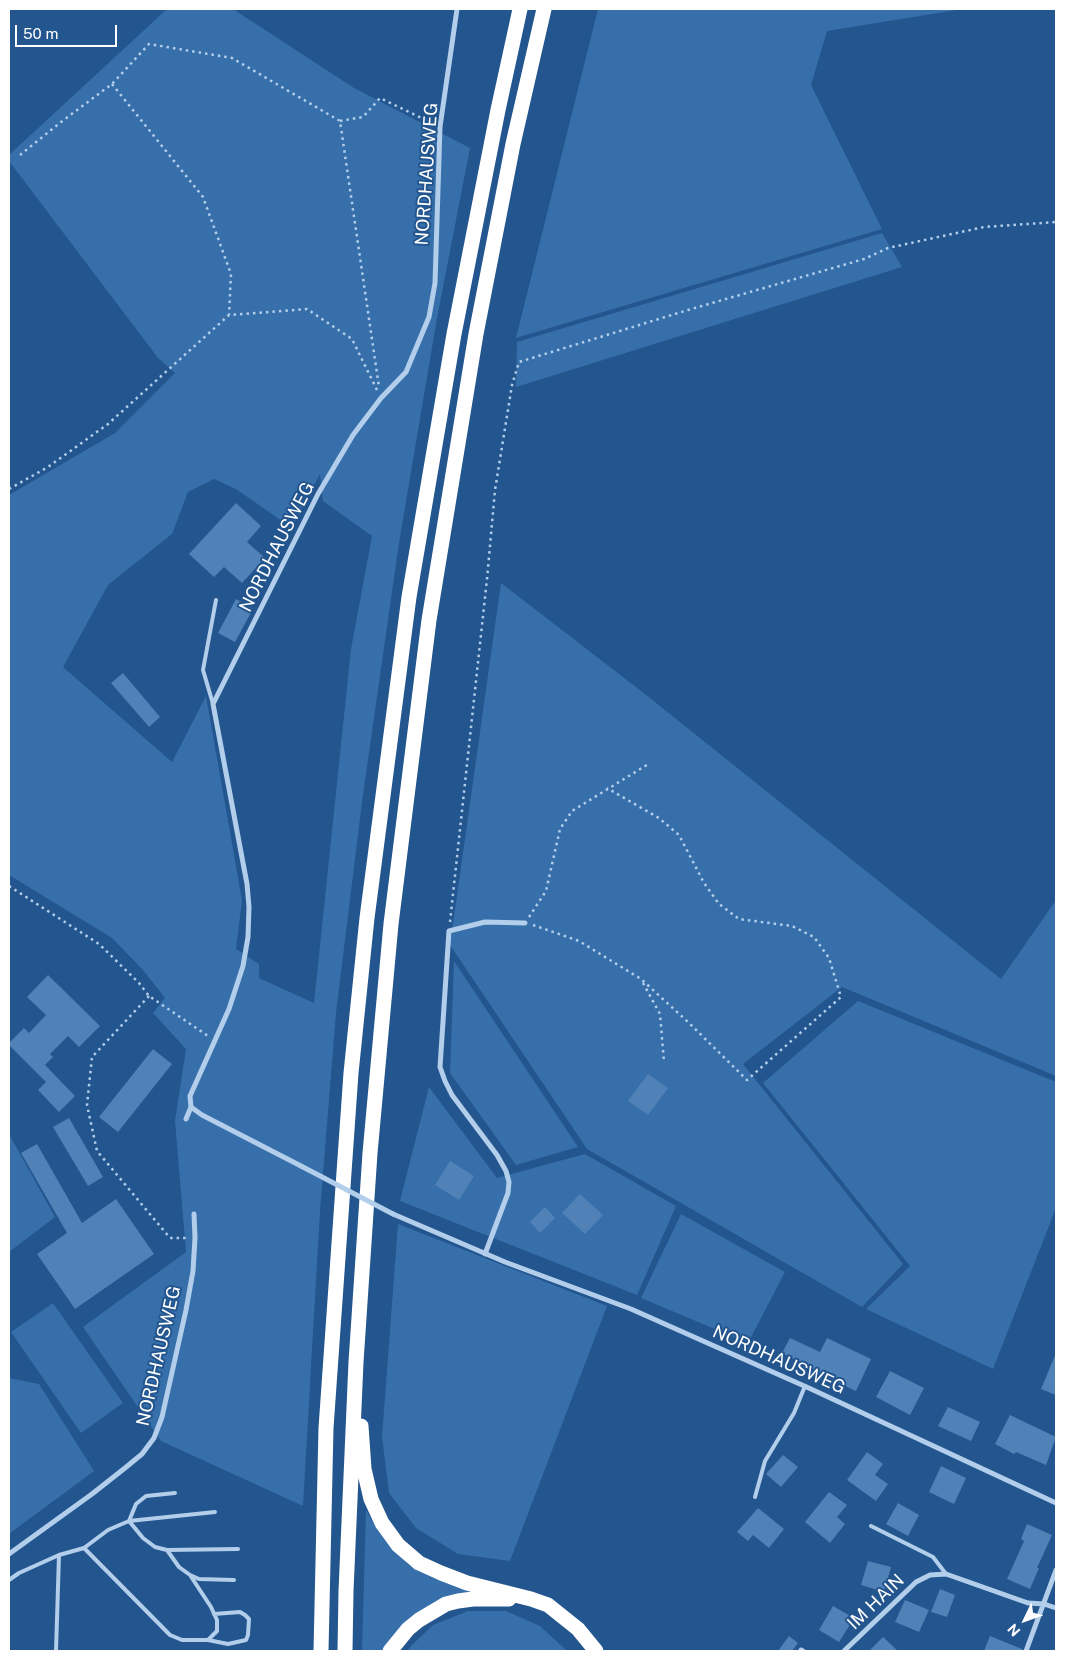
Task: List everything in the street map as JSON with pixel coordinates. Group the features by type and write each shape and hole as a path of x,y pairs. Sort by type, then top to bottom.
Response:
{"highway":[{"path":"321,1651 326,1428 351,1073 367,918 409,596 454,334 520,9"},
{"path":"345,1651 356,1362 370,1153 391,924 429,620 478,324 513,144 544,9"},
{"path":"356,1362 364,1469 371,1499 382,1523 398,1545 419,1563 442,1573 548,1605 578,1629 596,1651"},
{"path":"390,1651 408,1629 446,1604 473,1599 531,1599"}],"street":[{"name":"NORDHAUSWEG","path":"213,704 318,494 353,435 381,398 406,372 430,317 435,283 440,127 457,9"},
{"path":"186,1119 191,1107 190,1096 229,1009 243,966 248,937 250,907 213,704"},
{"path":"485,1254 508,1193 509,1182 506,1171 497,1155 452,1095 440,1067 449,930 485,922 525,923"},
{"name":"NORDHAUSWEG","path":"191,1107 202,1115 393,1214 485,1254 631,1309 805,1386 1056,1503"},
{"name":"NORDHAUSWEG","path":"9,1554 125,1468 142,1454 154,1438 162,1418 193,1271 194,1214"},
{"path":"1026,1651 1056,1570"},
{"path":"946,1574 1028,1602 1056,1608"},
{"name":"IM HAIN","path":"844,1651 916,1582 930,1575 946,1574"}],"lane":[{"path":"213,704 203,670 216,600"},
{"path":"755,1497 765,1460 794,1413 805,1386"},
{"path":"129,1522 136,1504 146,1496 175,1493"},
{"path":"9,1580 18,1573 84,1548 108,1530 129,1522 215,1512"},
{"path":"129,1522 155,1547 167,1550 238,1549"},
{"path":"871,1526 933,1557 946,1574"},
{"path":"84,1548 170,1635 182,1640 208,1640 228,1644 246,1640 249,1619 245,1615 240,1612 214,1614"},
{"path":"167,1550 179,1567 190,1576 217,1620 217,1631 208,1640"},
{"path":"56,1651 59,1556"},
{"path":"190,1576 199,1579 234,1580"}],"path":[{"path":"20,155 112,84 150,44 232,58 340,121 363,116 380,98 440,127"},
{"path":"112,84 203,197 232,274 229,315"},
{"path":"340,121 381,398"},
{"path":"449,930 495,490 512,385 520,362 688,310 864,259 888,248 984,227 1056,222"},
{"path":"9,489 48,467 108,424 229,315 307,309 352,339 381,398"},
{"path":"607,788 659,818 679,835 704,882 719,904 739,919 792,926 814,937 829,958 841,997 746,1080 688,1022 641,979 579,941 525,923 546,891 560,829 572,811 607,788 650,763"},
{"path":"9,886 99,944 139,983 149,996 206,1033 215,1042"},
{"path":"641,979 660,1014 664,1062"},
{"path":"149,996 92,1057 87,1105 97,1150 170,1238 195,1238"}],"shaded area":[{"path":"167,9 233,9 354,88 470,148 437,318 399,543 362,802 336,1013 320,1211 303,1506 161,1441 83,1327 186,1252 175,1121 186,1049 153,1013 165,998 143,970 112,938 9,875 9,495 115,433 175,373 158,358 9,161 9,155","holes":["320,474 323,501 372,536 351,649 314,1003 259,978 259,964 236,949 242,900 206,696 172,762 63,667 108,585 172,534 188,492 214,479 236,489 292,528"]},
{"path":"598,9 963,9 827,31 811,85 882,229 516,338"},
{"path":"882,233 902,267 516,387 517,342"},
{"path":"501,583 645,694 1001,979 1056,900 1056,1076 842,987 743,1064 903,1264 862,1307 587,1149 450,945"},
{"path":"454,961 578,1147 516,1165 450,1073"},
{"path":"858,1001 1056,1082 1056,1208 993,1369 866,1309 910,1266 763,1083"},
{"path":"429,1087 497,1178 585,1154 676,1206 637,1295 400,1201"},
{"path":"9,1134 55,1217 9,1252"},
{"path":"681,1214 785,1272 748,1343 641,1298"},
{"path":"398,1224 607,1306 510,1561 458,1554 416,1528 389,1493 382,1437"},
{"path":"53,1303 123,1403 81,1433 11,1332"},
{"path":"9,1378 39,1384 94,1471 9,1534"},
{"path":"366,1510 391,1548 410,1566 433,1578 475,1592 383,1651 362,1651"},
{"path":"468,1611 506,1611 540,1626 567,1651 407,1651 433,1625"}],"building":[{"path":"236,503 261,526 247,542 265,558 242,583 224,567 214,577 189,554"},
{"path":"236,599 253,609 235,642 218,633"},
{"path":"123,673 160,717 149,727 111,683"},
{"path":"48,975 100,1026 79,1047 68,1036 50,1054 53,1057 45,1065 75,1096 59,1112 38,1090 46,1082 9,1045 24,1028 29,1033 46,1015 27,997"},
{"path":"153,1049 172,1064 118,1132 99,1117"},
{"path":"648,1074 668,1088 648,1115 628,1101"},
{"path":"69,1118 103,1177 88,1186 53,1127"},
{"path":"37,1144 82,1223 116,1199 154,1254 75,1309 37,1254 67,1233 21,1153"},
{"path":"450,1161 474,1176 459,1200 435,1185"},
{"path":"580,1194 603,1215 585,1234 562,1213"},
{"path":"545,1207 555,1218 540,1233 530,1222"},
{"path":"790,1338 820,1352 827,1338 871,1359 856,1391 811,1370 812,1368 782,1353"},
{"path":"1056,1353 1056,1395 1041,1389"},
{"path":"890,1371 924,1388 910,1415 876,1397"},
{"path":"948,1407 980,1422 971,1441 938,1426"},
{"path":"1010,1415 1056,1437 1046,1465 1016,1452 1014,1454 995,1444"},
{"path":"867,1452 883,1464 875,1475 888,1484 876,1501 847,1480"},
{"path":"783,1455 798,1467 781,1487 766,1474"},
{"path":"941,1466 966,1478 954,1504 929,1492"},
{"path":"829,1492 847,1505 837,1517 845,1524 830,1543 805,1522"},
{"path":"898,1503 919,1515 908,1536 886,1524"},
{"path":"758,1508 784,1529 769,1548 753,1535 748,1541 737,1532"},
{"path":"1027,1524 1052,1535 1030,1589 1007,1579 1024,1541 1021,1539"},
{"path":"868,1561 891,1567 884,1592 861,1585"},
{"path":"940,1589 955,1595 947,1617 931,1612"},
{"path":"905,1600 929,1610 919,1632 895,1622"},
{"path":"833,1606 854,1618 839,1642 819,1630"},
{"path":"789,1636 798,1643 792,1651 778,1651"},
{"path":"990,1636 1022,1649 1022,1651 984,1651"},
{"path":"883,1637 898,1651 869,1651"}]}
